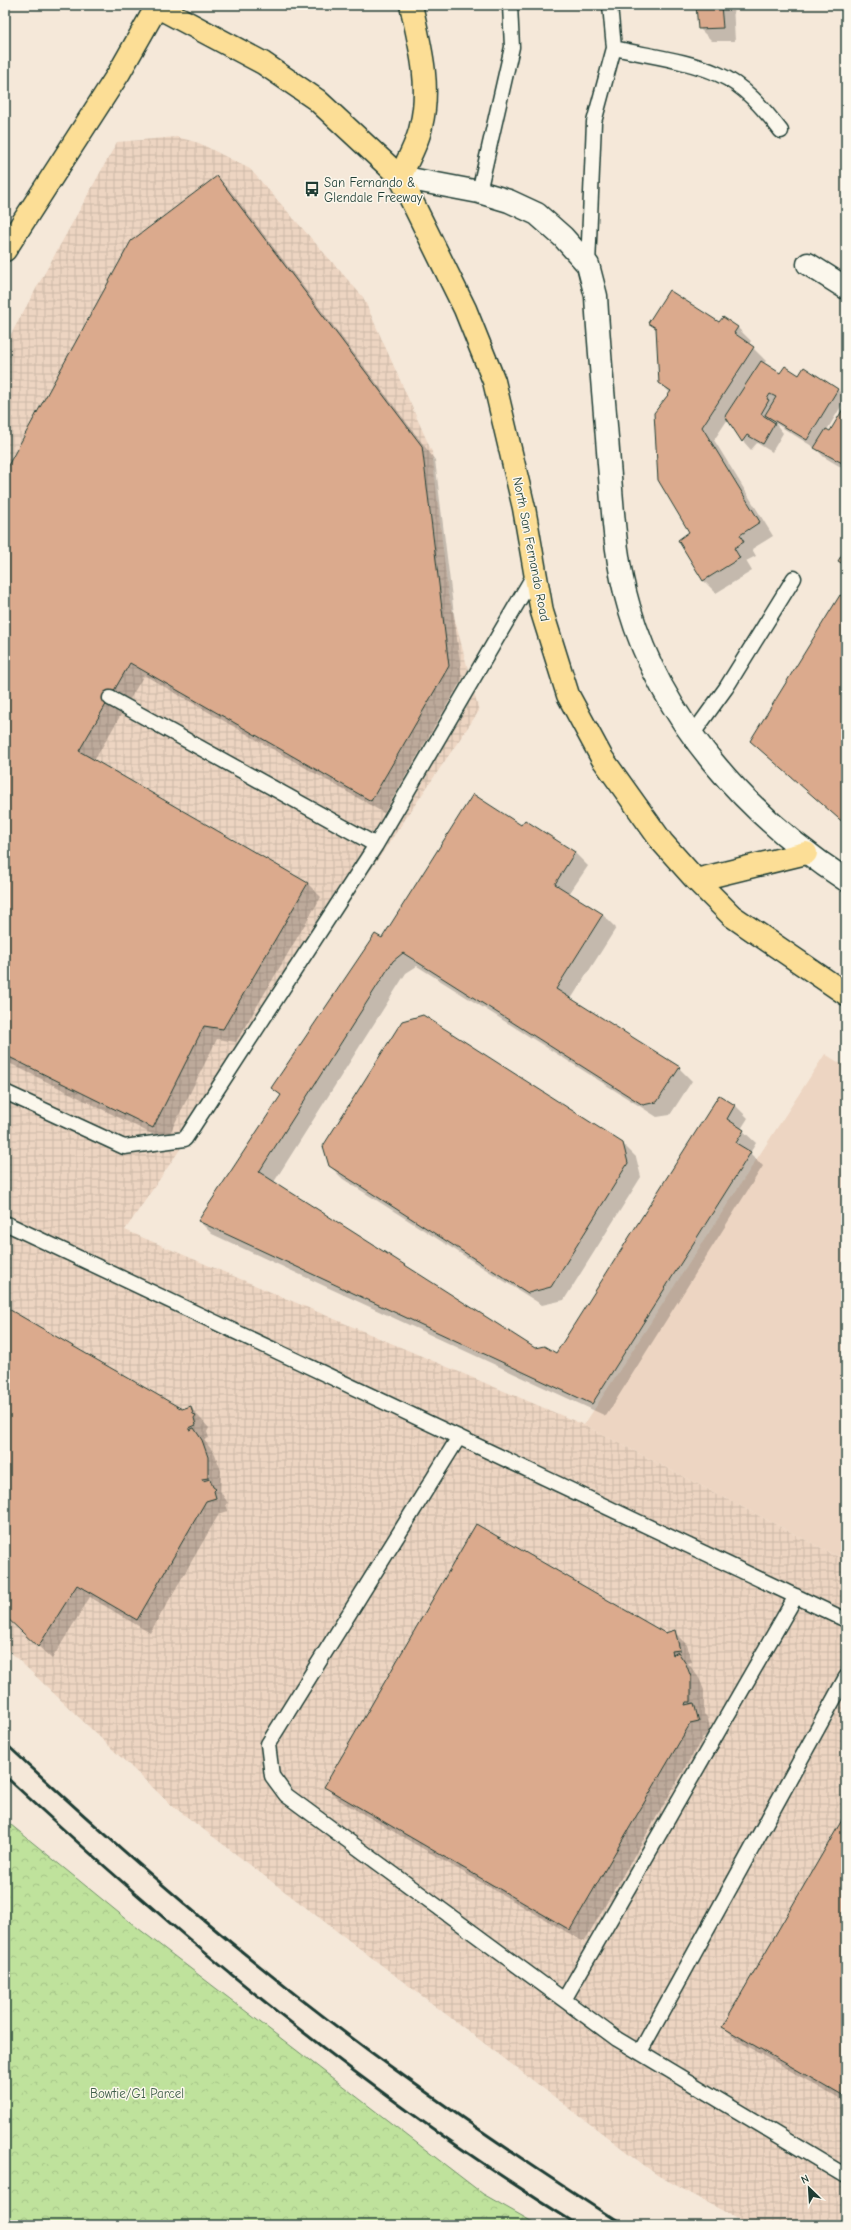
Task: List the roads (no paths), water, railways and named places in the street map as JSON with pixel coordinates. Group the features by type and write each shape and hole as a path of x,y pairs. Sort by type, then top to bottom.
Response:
{"main road":[{"path":"400,177 421,127 426,98 423,61 411,5"},
{"path":"5,250 119,73 155,6"},
{"name":"North San Fernando Road","path":"155,6 263,63 317,100 400,177 465,309 494,381 522,501 542,612 568,695 602,758 662,842 696,880 732,916 846,994"},
{"path":"696,880 806,853"}],"street":[{"path":"400,177 479,192 509,201 537,214 563,237 588,265 596,296 615,537 620,573 628,607 641,643 657,676 692,735 725,776 761,815 806,853 846,880"},
{"path":"808,264 846,288"}],"lane":[{"path":"479,192 512,47 510,5"},
{"path":"588,265 594,122 614,48 610,5"},
{"path":"614,48 681,63 719,74 745,91 765,110 781,131"},
{"path":"5,1092 124,1147 185,1139 376,845 535,573"},
{"path":"692,735 726,688 794,578"},
{"path":"110,698 376,845"},
{"path":"5,1223 846,1620"},
{"path":"459,1437 268,1744 272,1776 286,1794 617,2039 846,2176"},
{"path":"564,2000 796,1596"},
{"path":"640,2052 846,1677"}],"railway":[{"path":"5,1743 151,1875 303,2001 461,2117 541,2172 623,2225"},
{"path":"5,1776 141,1898 210,1957 281,2014 426,2124 501,2176 578,2225"}],"place":[{"name":"San Fernando & Glendale Freeway","path":"312,189"}],"park label":[{"name":"Bowtie/G1 Parcel","path":"137,2093"}]}
